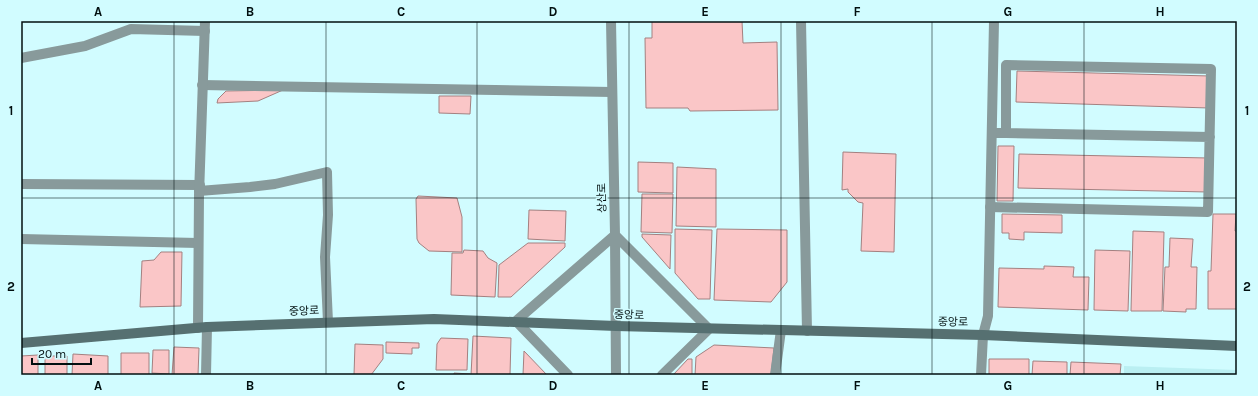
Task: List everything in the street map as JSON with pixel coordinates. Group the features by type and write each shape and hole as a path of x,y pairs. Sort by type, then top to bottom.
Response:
{"main road":[{"name":"중앙로","path":"21,343 202,327 434,319 709,329 983,335 1237,346"}],"street":[{"name":"상산로","path":"611,21 616,375"},
{"path":"801,21 807,331"},
{"path":"981,375 983,335 988,316 994,21"},
{"path":"21,58 85,46 131,29 205,26 198,242 206,375"},
{"path":"990,207 1208,212 1211,69 1006,65 1006,133"},
{"path":"202,85 612,92"},
{"path":"992,133 1210,137"},
{"path":"21,184 200,188 256,186 327,172 328,215 325,258 328,322"},
{"path":"568,375 516,322 615,235 709,329 662,375"},
{"path":"21,239 198,242"},
{"path":"775,375 781,330"}],"shaded area":[{"path":"1124,366 1237,370 1237,375 1124,375"}],"building":[{"path":"652,21 742,21 743,43 777,42 778,110 690,111 688,108 646,108 645,38 652,38"},
{"path":"1017,71 1210,76 1209,108 1016,102"},
{"path":"283,90 258,101 217,103 218,99 226,91"},
{"path":"439,96 471,96 470,114 439,113"},
{"path":"998,146 1014,146 1013,201 997,201"},
{"path":"843,152 896,154 894,252 861,251 863,203 858,202 848,192 848,189 842,190"},
{"path":"1019,154 1208,158 1208,192 1018,188"},
{"path":"638,162 673,163 673,193 638,192"},
{"path":"677,167 716,169 716,227 676,226"},
{"path":"642,194 673,194 672,233 641,232"},
{"path":"418,196 457,198 462,217 462,252 429,251 419,243 417,239 416,199"},
{"path":"529,210 566,211 565,241 528,239"},
{"path":"1002,214 1062,215 1062,233 1024,232 1024,240 1009,239 1009,233 1002,233"},
{"path":"1213,214 1236,214 1237,309 1208,309 1208,271 1211,271"},
{"path":"675,229 712,230 710,299 698,299 675,273"},
{"path":"717,229 787,230 787,282 771,302 714,300"},
{"path":"1133,231 1164,232 1162,311 1131,311"},
{"path":"642,234 671,235 670,269 642,237"},
{"path":"1170,238 1193,239 1191,267 1197,267 1196,309 1186,309 1186,312 1163,311 1165,267 1169,267"},
{"path":"528,243 565,243 565,247 511,297 498,297 499,265"},
{"path":"464,250 483,251 488,258 497,263 495,297 451,295 452,253 463,253"},
{"path":"1095,250 1130,251 1128,311 1094,310"},
{"path":"161,252 182,252 181,306 140,307 142,261 154,260"},
{"path":"1044,266 1074,267 1073,277 1089,277 1088,310 998,307 999,268 1044,269"},
{"path":"473,336 511,338 510,375 471,375"},
{"path":"441,338 468,339 467,370 436,370 437,344"},
{"path":"386,342 419,343 419,348 412,348 412,354 386,353"},
{"path":"355,344 383,345 383,359 371,375 354,375"},
{"path":"714,345 774,348 771,375 695,375 696,357"},
{"path":"174,347 199,348 198,375 172,375"},
{"path":"153,350 169,350 169,374 152,373"},
{"path":"524,351 547,375 523,375"},
{"path":"121,353 149,353 149,375 121,375"},
{"path":"73,354 108,356 108,375 72,375"},
{"path":"38,355 38,375 21,375 21,356"},
{"path":"45,356 67,356 67,375 45,375"},
{"path":"688,359 692,359 692,375 673,375"},
{"path":"989,359 1029,359 1029,375 989,375"},
{"path":"1033,361 1067,362 1067,375 1032,375"},
{"path":"1071,362 1121,364 1120,375 1070,375"},
{"path":"454,373 470,374 470,375 454,375"}]}
